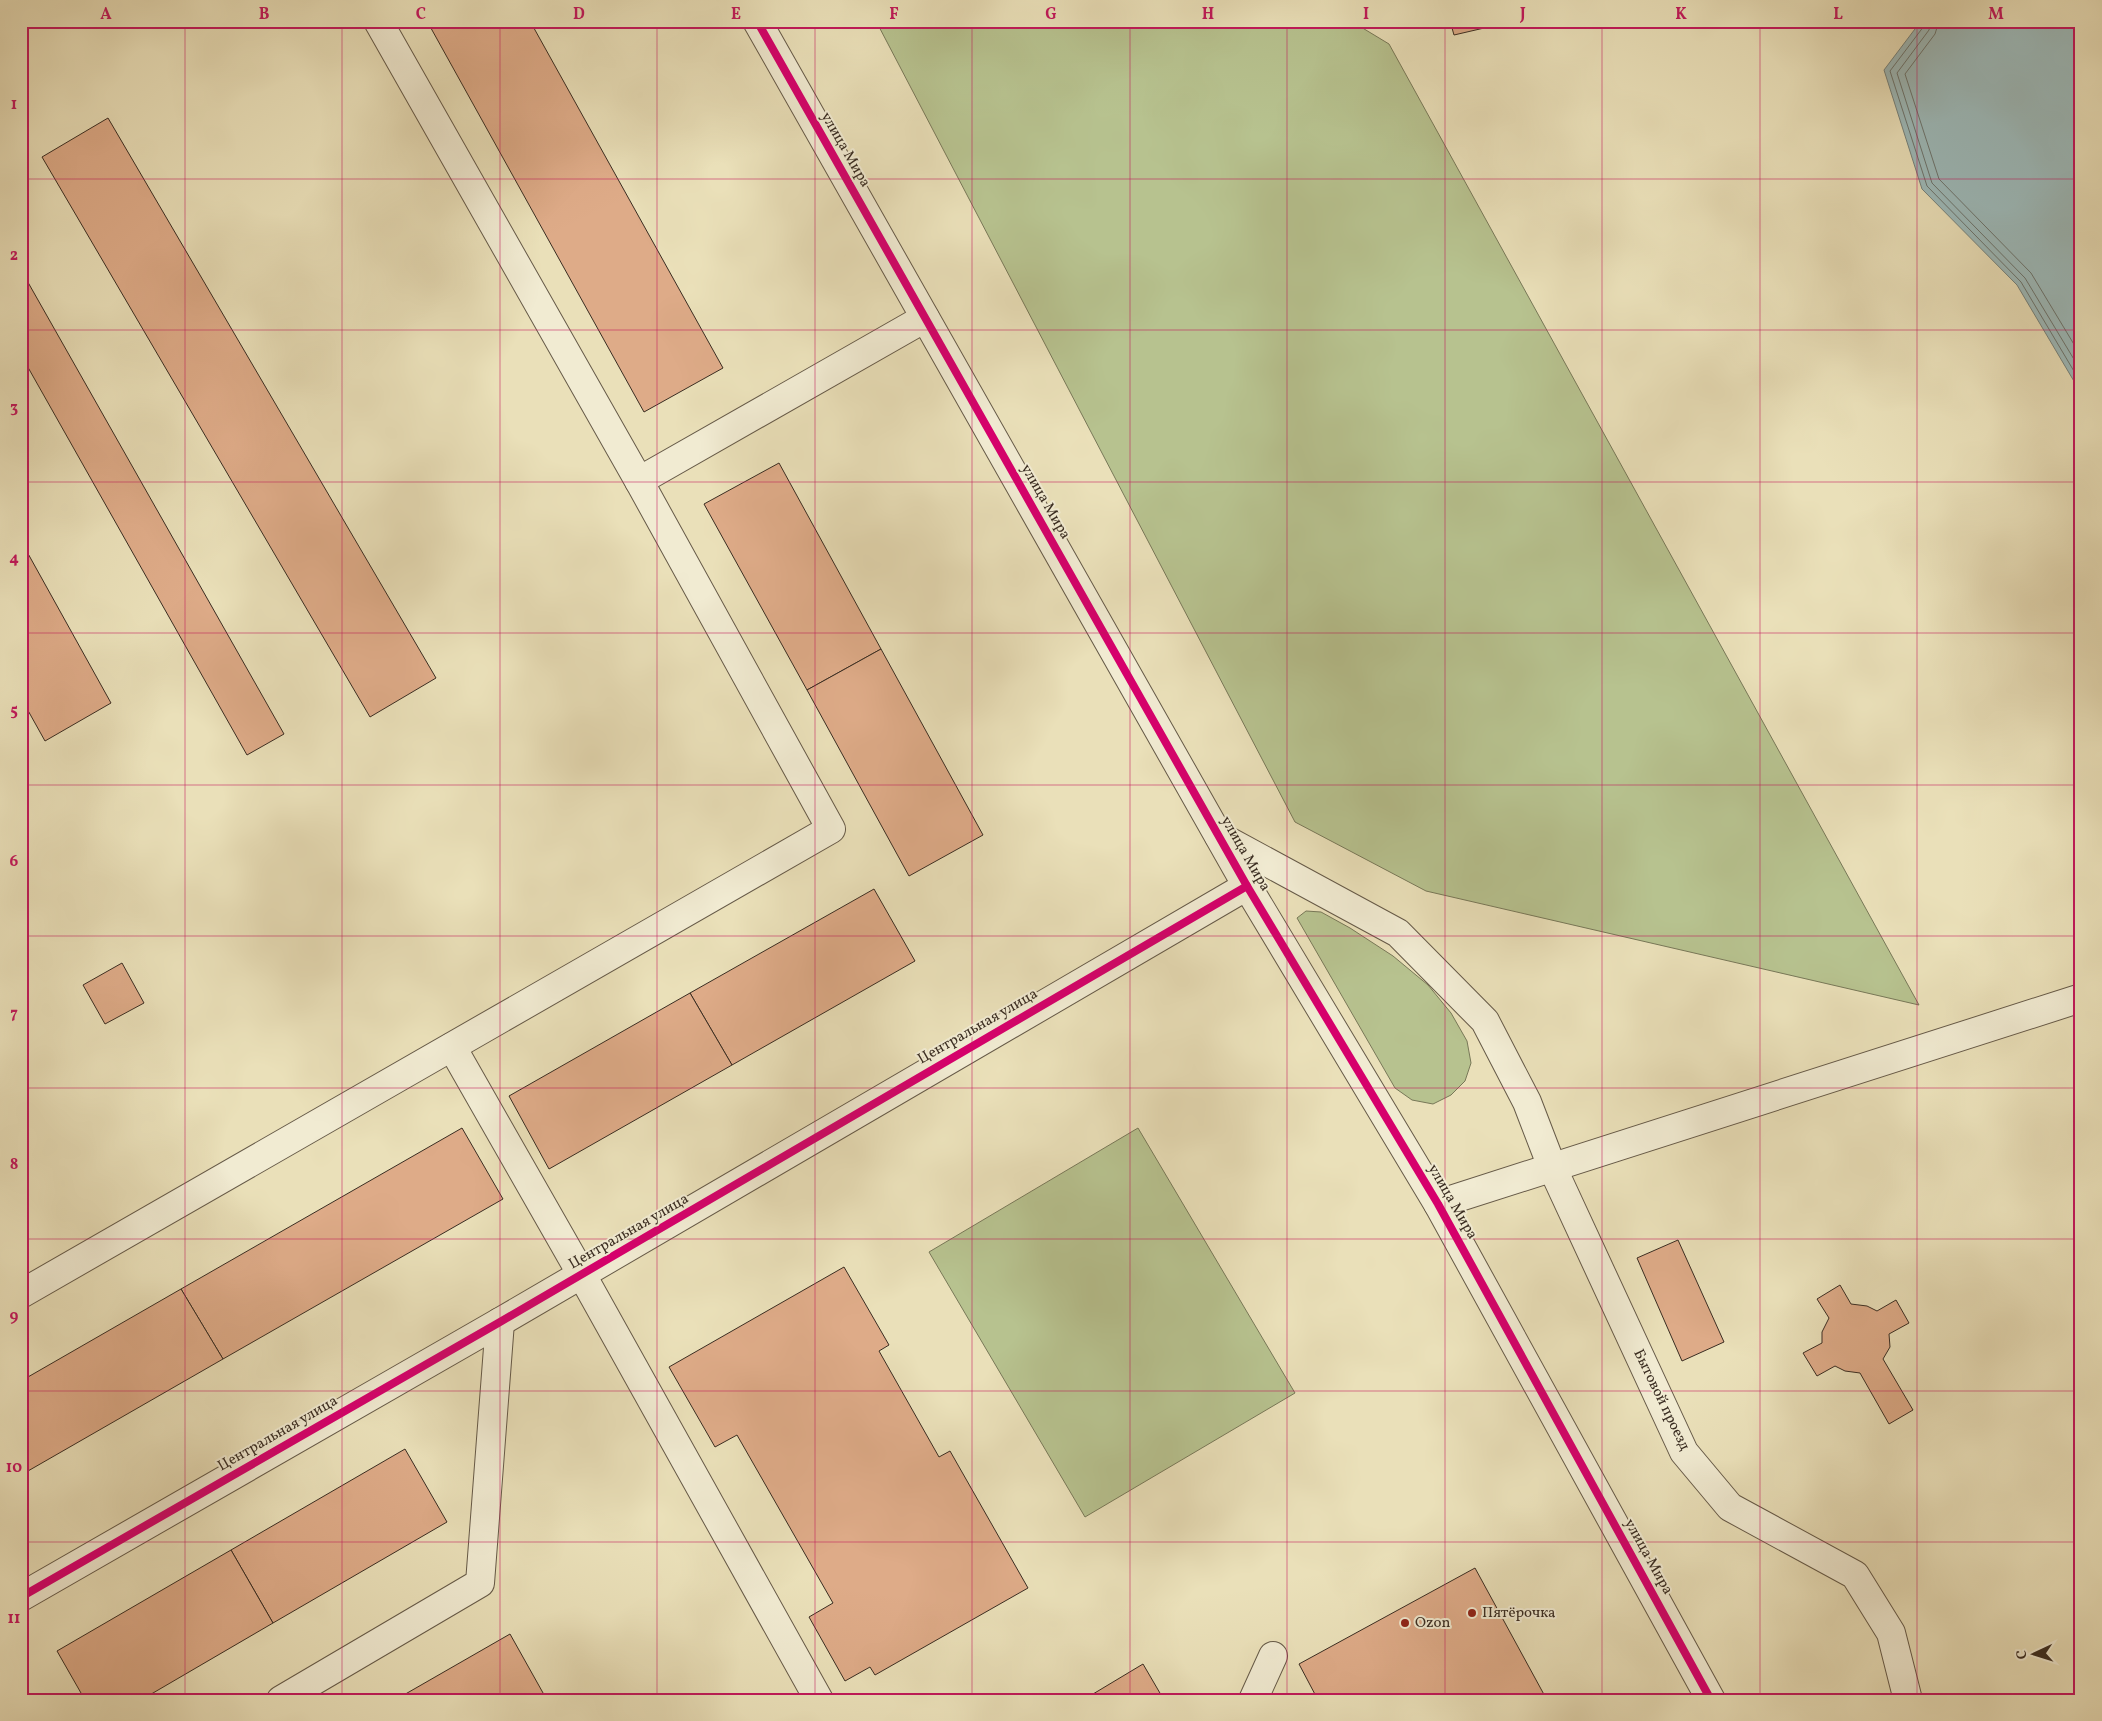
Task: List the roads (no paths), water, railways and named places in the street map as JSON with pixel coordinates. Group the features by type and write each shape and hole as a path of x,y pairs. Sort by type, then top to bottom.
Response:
{"street":[{"path":"21,1294 831,829 639,481 378,21"},
{"name":"улица Мира","path":"756,21 1247,886 1438,1204 1711,1700"},
{"path":"639,481 925,318"},
{"name":"Бытовой проезд","path":"1219,836 1398,934 1485,1021 1527,1102 1552,1167 1684,1452 1730,1507 1855,1575 1891,1632 1908,1700"},
{"name":"Центральная улица","path":"21,1596 582,1275 1247,886"},
{"path":"1438,1204 2081,998"},
{"path":"452,1047 582,1275 819,1700"},
{"path":"281,1700 480,1583 500,1322"},
{"path":"1253,1700 1273,1656"}],"water":[{"path":"1921,21 2081,21 2081,404 2078,388 2017,285 1922,189 1884,70"}],"place":[{"name":"Пятёрочка","path":"1472,1613"},
{"name":"Ozon","path":"1405,1623"}]}
